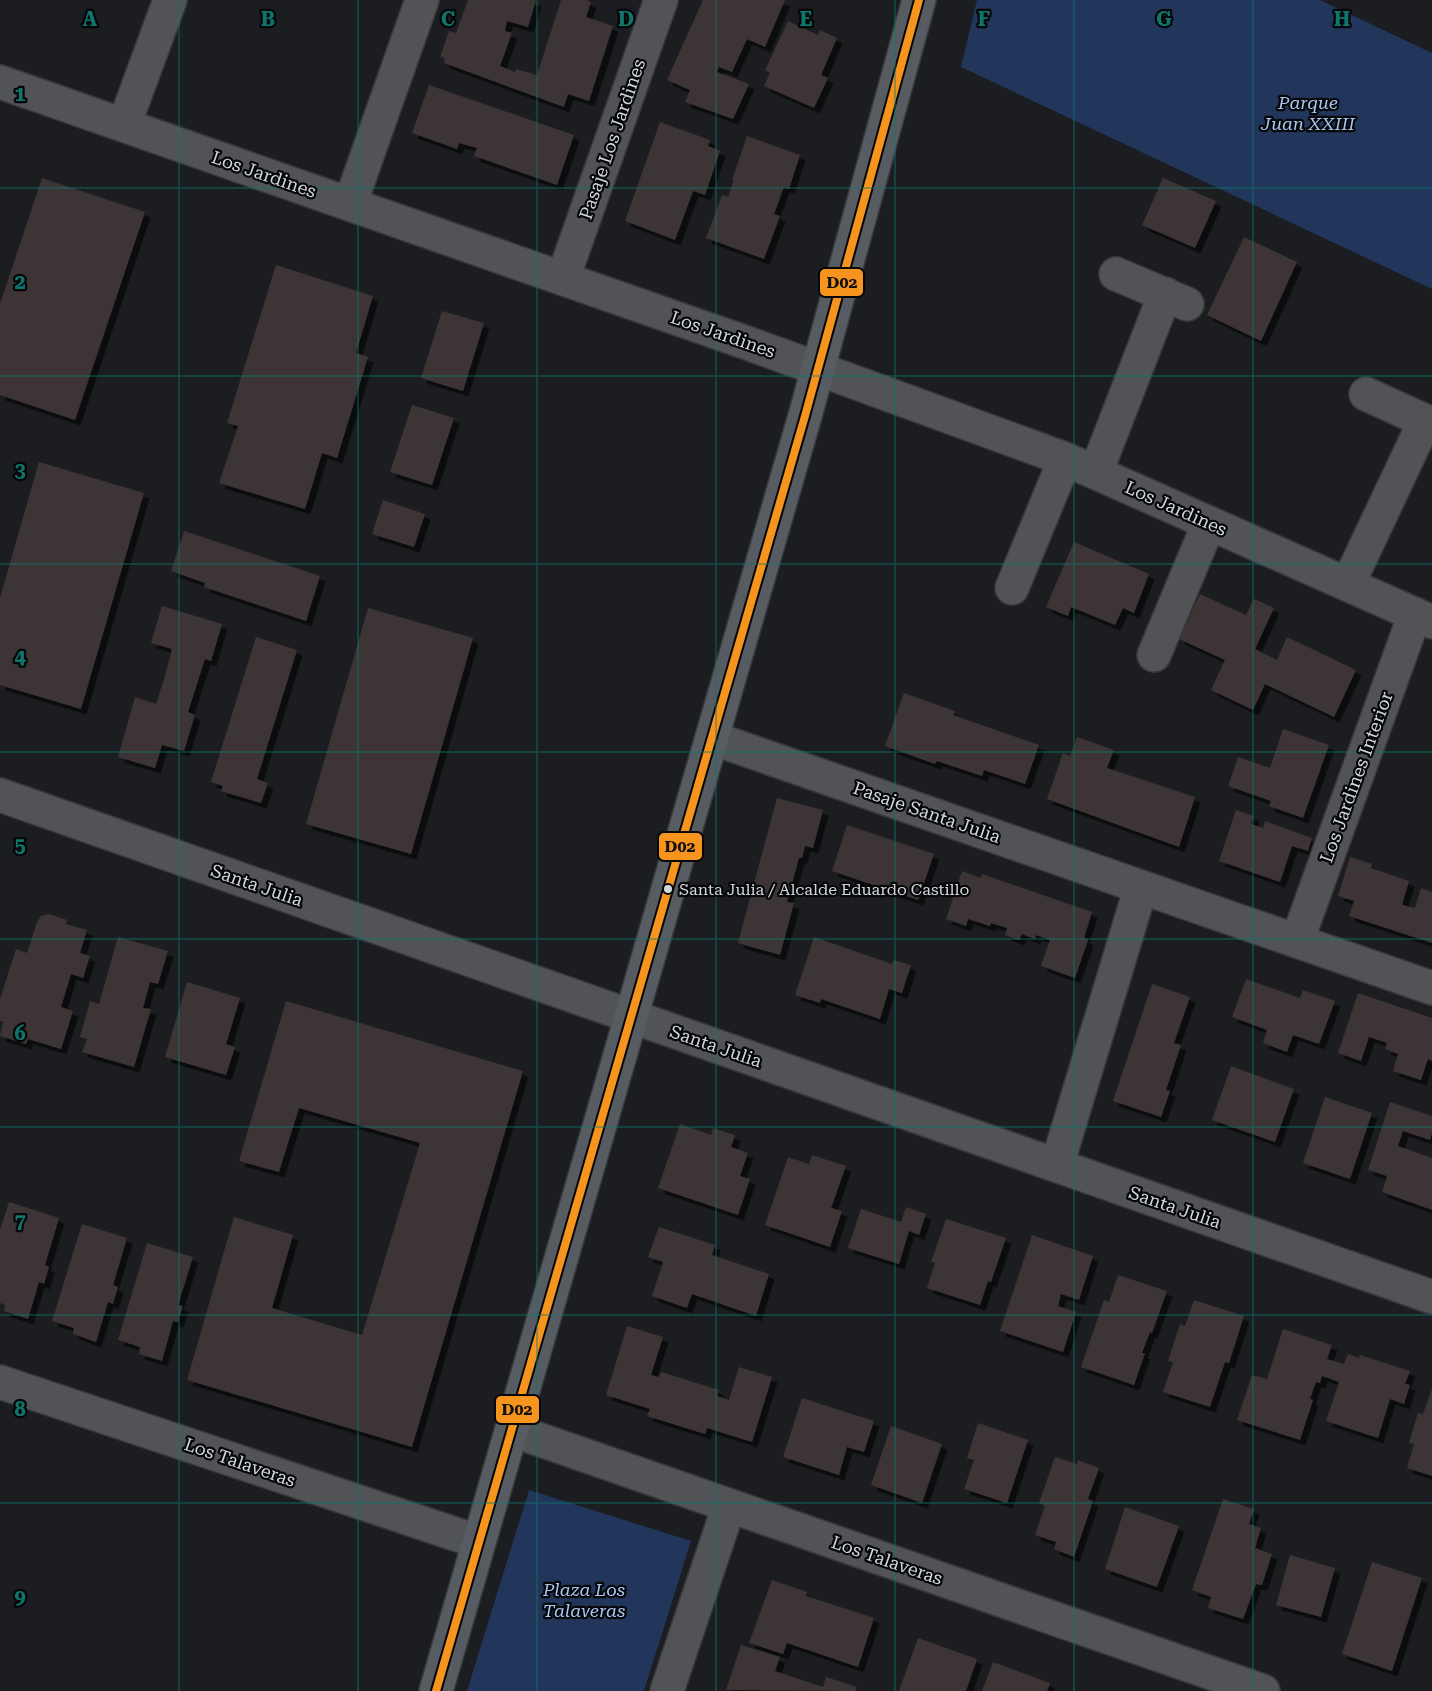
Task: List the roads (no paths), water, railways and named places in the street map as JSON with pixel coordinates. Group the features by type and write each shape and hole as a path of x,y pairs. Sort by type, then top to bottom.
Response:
{"main road":[{"path":"436,1691 819,369 919,0"}],"street":[{"path":"124,125 170,0"},
{"path":"350,204 422,0"},
{"name":"Pasaje Los Jardines","path":"563,278 661,0"},
{"name":"Los Jardines","path":"0,82 563,278 1065,459 1424,618"},
{"path":"1095,472 1176,299 1116,274"},
{"path":"1348,584 1428,423 1366,394"},
{"path":"1012,588 1065,459"},
{"path":"1154,655 1209,523"},
{"name":"Los Jardines Interior","path":"1297,941 1424,618"},
{"name":"Pasaje Santa Julia","path":"712,738 1432,988"},
{"name":"Santa Julia","path":"0,795 1432,1297"},
{"path":"1057,1165 1142,887"},
{"name":"Los Talaveras","path":"0,1382 479,1542"},
{"name":"Los Talaveras","path":"512,1430 1263,1691"},
{"path":"667,1691 729,1506"}],"place":[{"name":"Santa Julia / Alcalde Eduardo Castillo","path":"668,889"}],"park label":[{"name":"Parque Juan XXIII","path":"1308,112"},
{"name":"Plaza Los Talaveras","path":"584,1599"}]}
